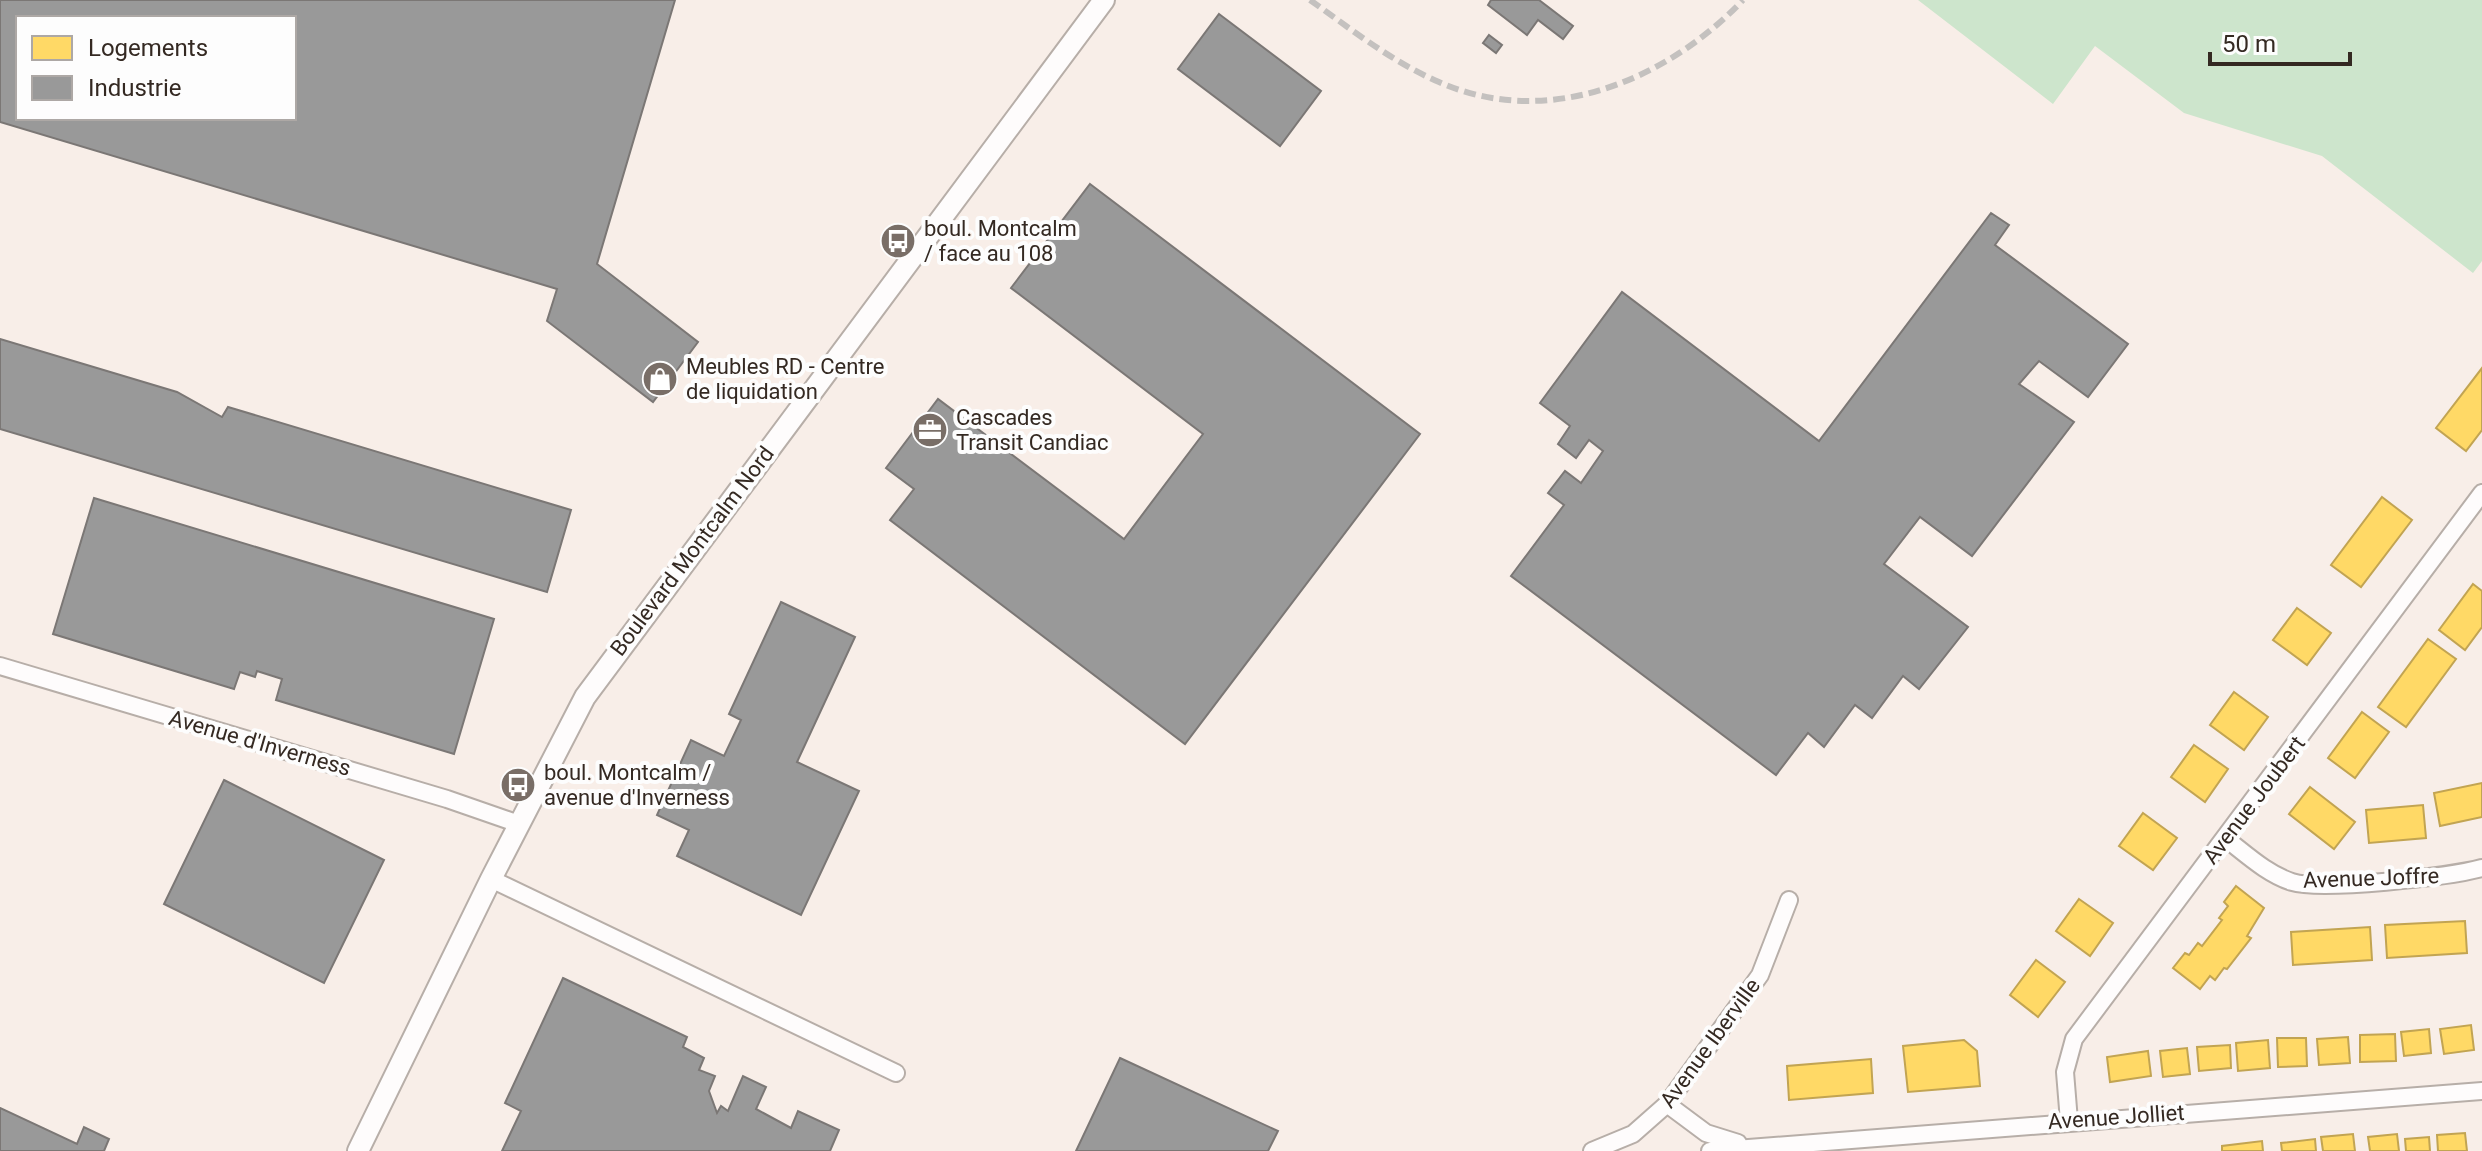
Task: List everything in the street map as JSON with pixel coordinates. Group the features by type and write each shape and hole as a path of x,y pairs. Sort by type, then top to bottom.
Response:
{"street":[{"name":"Boulevard Montcalm Nord","path":"358,1151 491,879 595,682 1104,0"},
{"name":"Avenue Joubert","path":"2069,1121 2065,1072 2074,1039 2482,493"},
{"name":"Avenue d'Inverness","path":"0,666 420,791 519,824"},
{"name":"Avenue Joffre","path":"2225,838 2268,871 2299,884 2450,875 2482,868"},
{"path":"491,879 896,1073"},
{"name":"Avenue Iberville","path":"1592,1151 1637,1131 1667,1104 1760,975 1789,900"},
{"name":"Avenue Jolliet","path":"1710,1151 1751,1145 2482,1091"},
{"name":"Avenue Jolliet","path":"1667,1104 1714,1137 1751,1145"}],"green space":[{"path":"1918,0 2482,0 2482,261 2473,273 2322,156 2184,113 2095,46 2053,104"}],"building: Logements":[{"path":"2482,368 2482,430 2466,451 2436,428"},
{"path":"2382,497 2412,520 2361,587 2331,565"},
{"path":"2473,584 2482,591 2482,627 2465,650 2439,630"},
{"path":"2297,608 2331,633 2307,665 2273,640"},
{"path":"2428,639 2456,659 2406,727 2378,707"},
{"path":"2234,692 2268,717 2244,750 2210,725"},
{"path":"2362,712 2389,732 2355,778 2328,758"},
{"path":"2194,745 2228,769 2205,802 2171,777"},
{"path":"2482,783 2482,817 2440,826 2434,793"},
{"path":"2310,787 2355,822 2334,849 2289,814"},
{"path":"2423,805 2426,838 2369,843 2366,810"},
{"path":"2143,813 2177,838 2153,870 2119,846"},
{"path":"2236,886 2264,908 2247,936 2251,938 2227,969 2224,968 2215,980 2210,976 2200,989 2173,968 2198,943 2202,946 2222,920 2219,918 2228,906 2224,902"},
{"path":"2079,899 2113,923 2090,956 2056,931"},
{"path":"2465,921 2467,953 2387,958 2385,925"},
{"path":"2370,927 2372,960 2293,965 2291,932"},
{"path":"2036,960 2065,982 2038,1017 2010,995"},
{"path":"2471,1025 2474,1050 2444,1054 2440,1029"},
{"path":"2429,1029 2431,1053 2404,1056 2401,1032"},
{"path":"2395,1034 2396,1061 2360,1062 2360,1035"},
{"path":"2348,1037 2350,1063 2319,1065 2317,1039"},
{"path":"2277,1038 2306,1038 2307,1066 2278,1067"},
{"path":"1964,1040 1977,1051 1980,1086 1908,1092 1903,1046"},
{"path":"2268,1040 2270,1068 2238,1071 2236,1043"},
{"path":"2230,1045 2231,1068 2199,1071 2197,1047"},
{"path":"2187,1048 2190,1074 2163,1077 2160,1051"},
{"path":"2148,1051 2151,1076 2110,1082 2107,1057"},
{"path":"1871,1059 1873,1093 1789,1100 1787,1066"},
{"path":"2465,1133 2467,1151 2438,1151 2437,1135"},
{"path":"2353,1134 2355,1151 2323,1151 2321,1137"},
{"path":"2397,1134 2399,1151 2370,1151 2368,1137"},
{"path":"2429,1137 2430,1151 2406,1151 2405,1139"},
{"path":"2315,1139 2316,1151 2282,1151 2281,1143"},
{"path":"2262,1141 2263,1151 2222,1151 2222,1146"}],"building: Industrie":[{"path":"0,0 675,0 597,264 698,342 653,402 547,321 557,289 0,122"},
{"path":"1491,0 1539,0 1573,26 1563,39 1538,20 1527,35 1488,5"},
{"path":"1219,14 1321,91 1280,146 1178,69"},
{"path":"1489,35 1502,45 1496,53 1483,43"},
{"path":"1090,184 1420,434 1185,744 890,520 914,489 886,468 938,399 1124,539 1203,434 1011,288"},
{"path":"1991,213 2009,225 1995,245 2128,344 2088,397 2039,361 2019,384 2074,422 1972,556 1920,517 1884,564 1968,627 1919,689 1903,676 1872,718 1855,705 1824,747 1808,733 1776,775 1511,576 1564,505 1548,493 1565,471 1581,483 1603,451 1589,440 1576,458 1558,444 1570,426 1540,403 1622,292 1819,441"},
{"path":"0,339 177,392 222,417 228,407 571,510 547,592 0,429"},
{"path":"94,498 494,619 454,754 276,700 282,679 257,671 255,677 240,672 234,689 53,634"},
{"path":"781,602 855,637 797,762 859,791 801,915 677,856 689,830 657,815 691,740 724,756 741,720 729,714"},
{"path":"224,780 384,860 324,983 164,904"},
{"path":"563,978 687,1037 683,1047 704,1058 699,1070 715,1076 709,1091 717,1113 721,1106 728,1111 743,1076 766,1087 756,1109 791,1128 798,1111 839,1130 830,1151 502,1151 521,1111 505,1103"},
{"path":"1120,1058 1278,1131 1268,1151 1076,1151"},
{"path":"0,1108 77,1144 84,1127 109,1139 104,1151 0,1151"}],"railway":[{"path":"1310,0 1372,44 1422,74 1480,96 1521,101 1562,99 1603,89 1641,74 1678,54 1712,29 1743,0"}],"place":[{"name":"boul. Montcalm / face au 108","path":"898,241"},
{"name":"Meubles RD - Centre de liquidation","path":"660,379"},
{"name":"Cascades Transit Candiac","path":"930,430"},
{"name":"boul. Montcalm / avenue d'Inverness","path":"518,785"}]}
